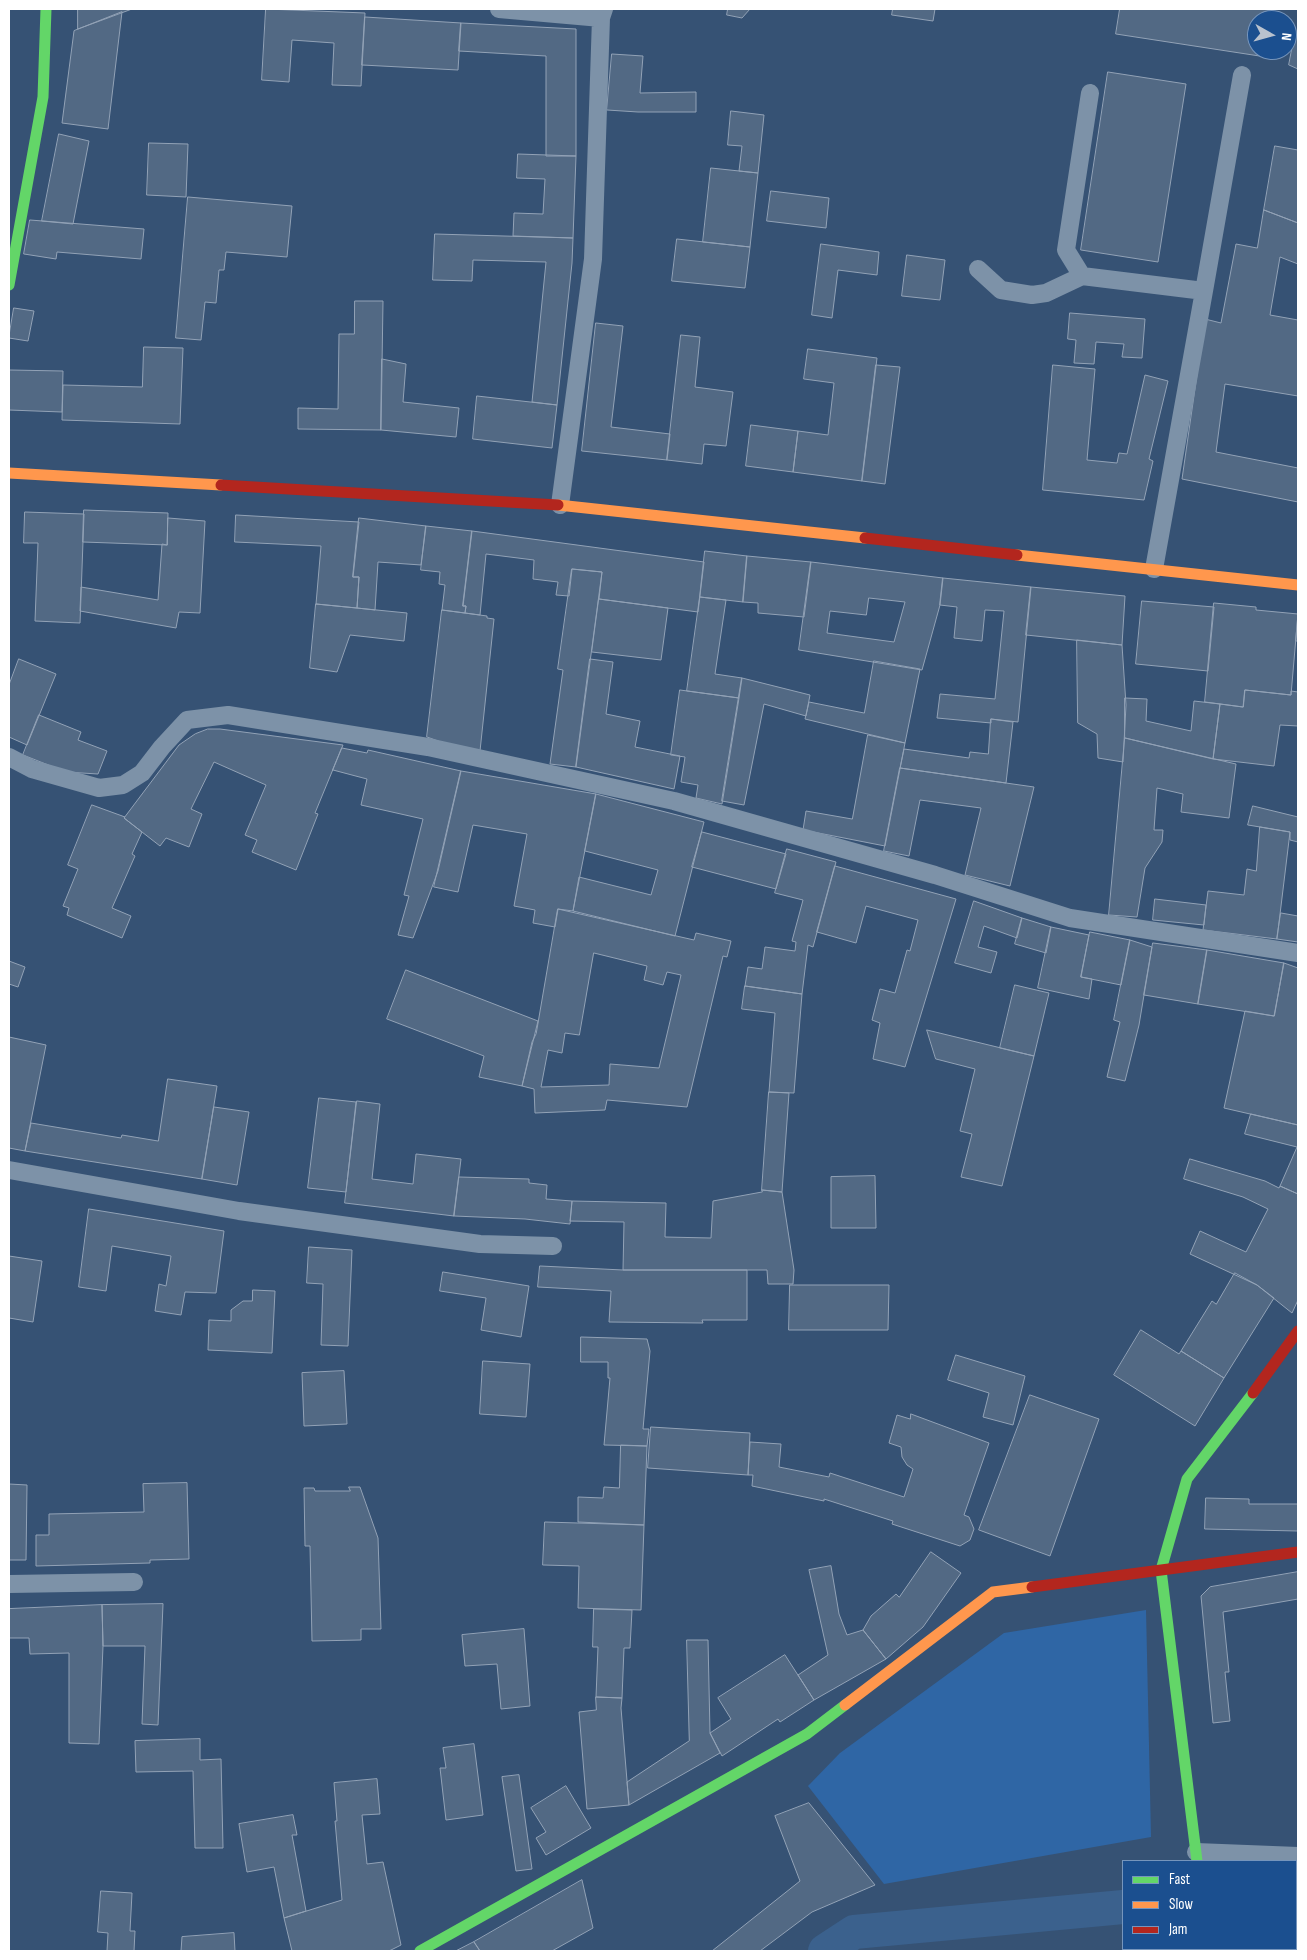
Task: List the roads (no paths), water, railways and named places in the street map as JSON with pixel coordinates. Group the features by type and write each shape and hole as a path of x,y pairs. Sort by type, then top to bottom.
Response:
{"street":[{"path":"9,285 43,96 46,9"},
{"path":"9,473 560,504 1298,585"},
{"path":"1196,1856 1161,1570 1187,1479 1252,1396 1298,1331"},
{"path":"420,1951 807,1734 993,1592 1298,1552"}],"lane":[{"path":"499,9 603,14 593,259 560,504"},
{"path":"1154,569 1242,75"},
{"path":"1082,276 1066,250 1090,93"},
{"path":"978,269 1000,290 1032,295 1046,293 1082,276 1204,292"},
{"path":"9,757 32,769 99,788 123,785 142,773 162,747 187,720 228,715 428,747 674,801 935,875 1070,918 1298,953"},
{"path":"9,1170 239,1212 480,1244 553,1246"},
{"path":"9,1584 134,1582"},
{"path":"1196,1856 1298,1856"}],"waterway":[{"path":"825,1951 854,1932 1122,1907"}]}
